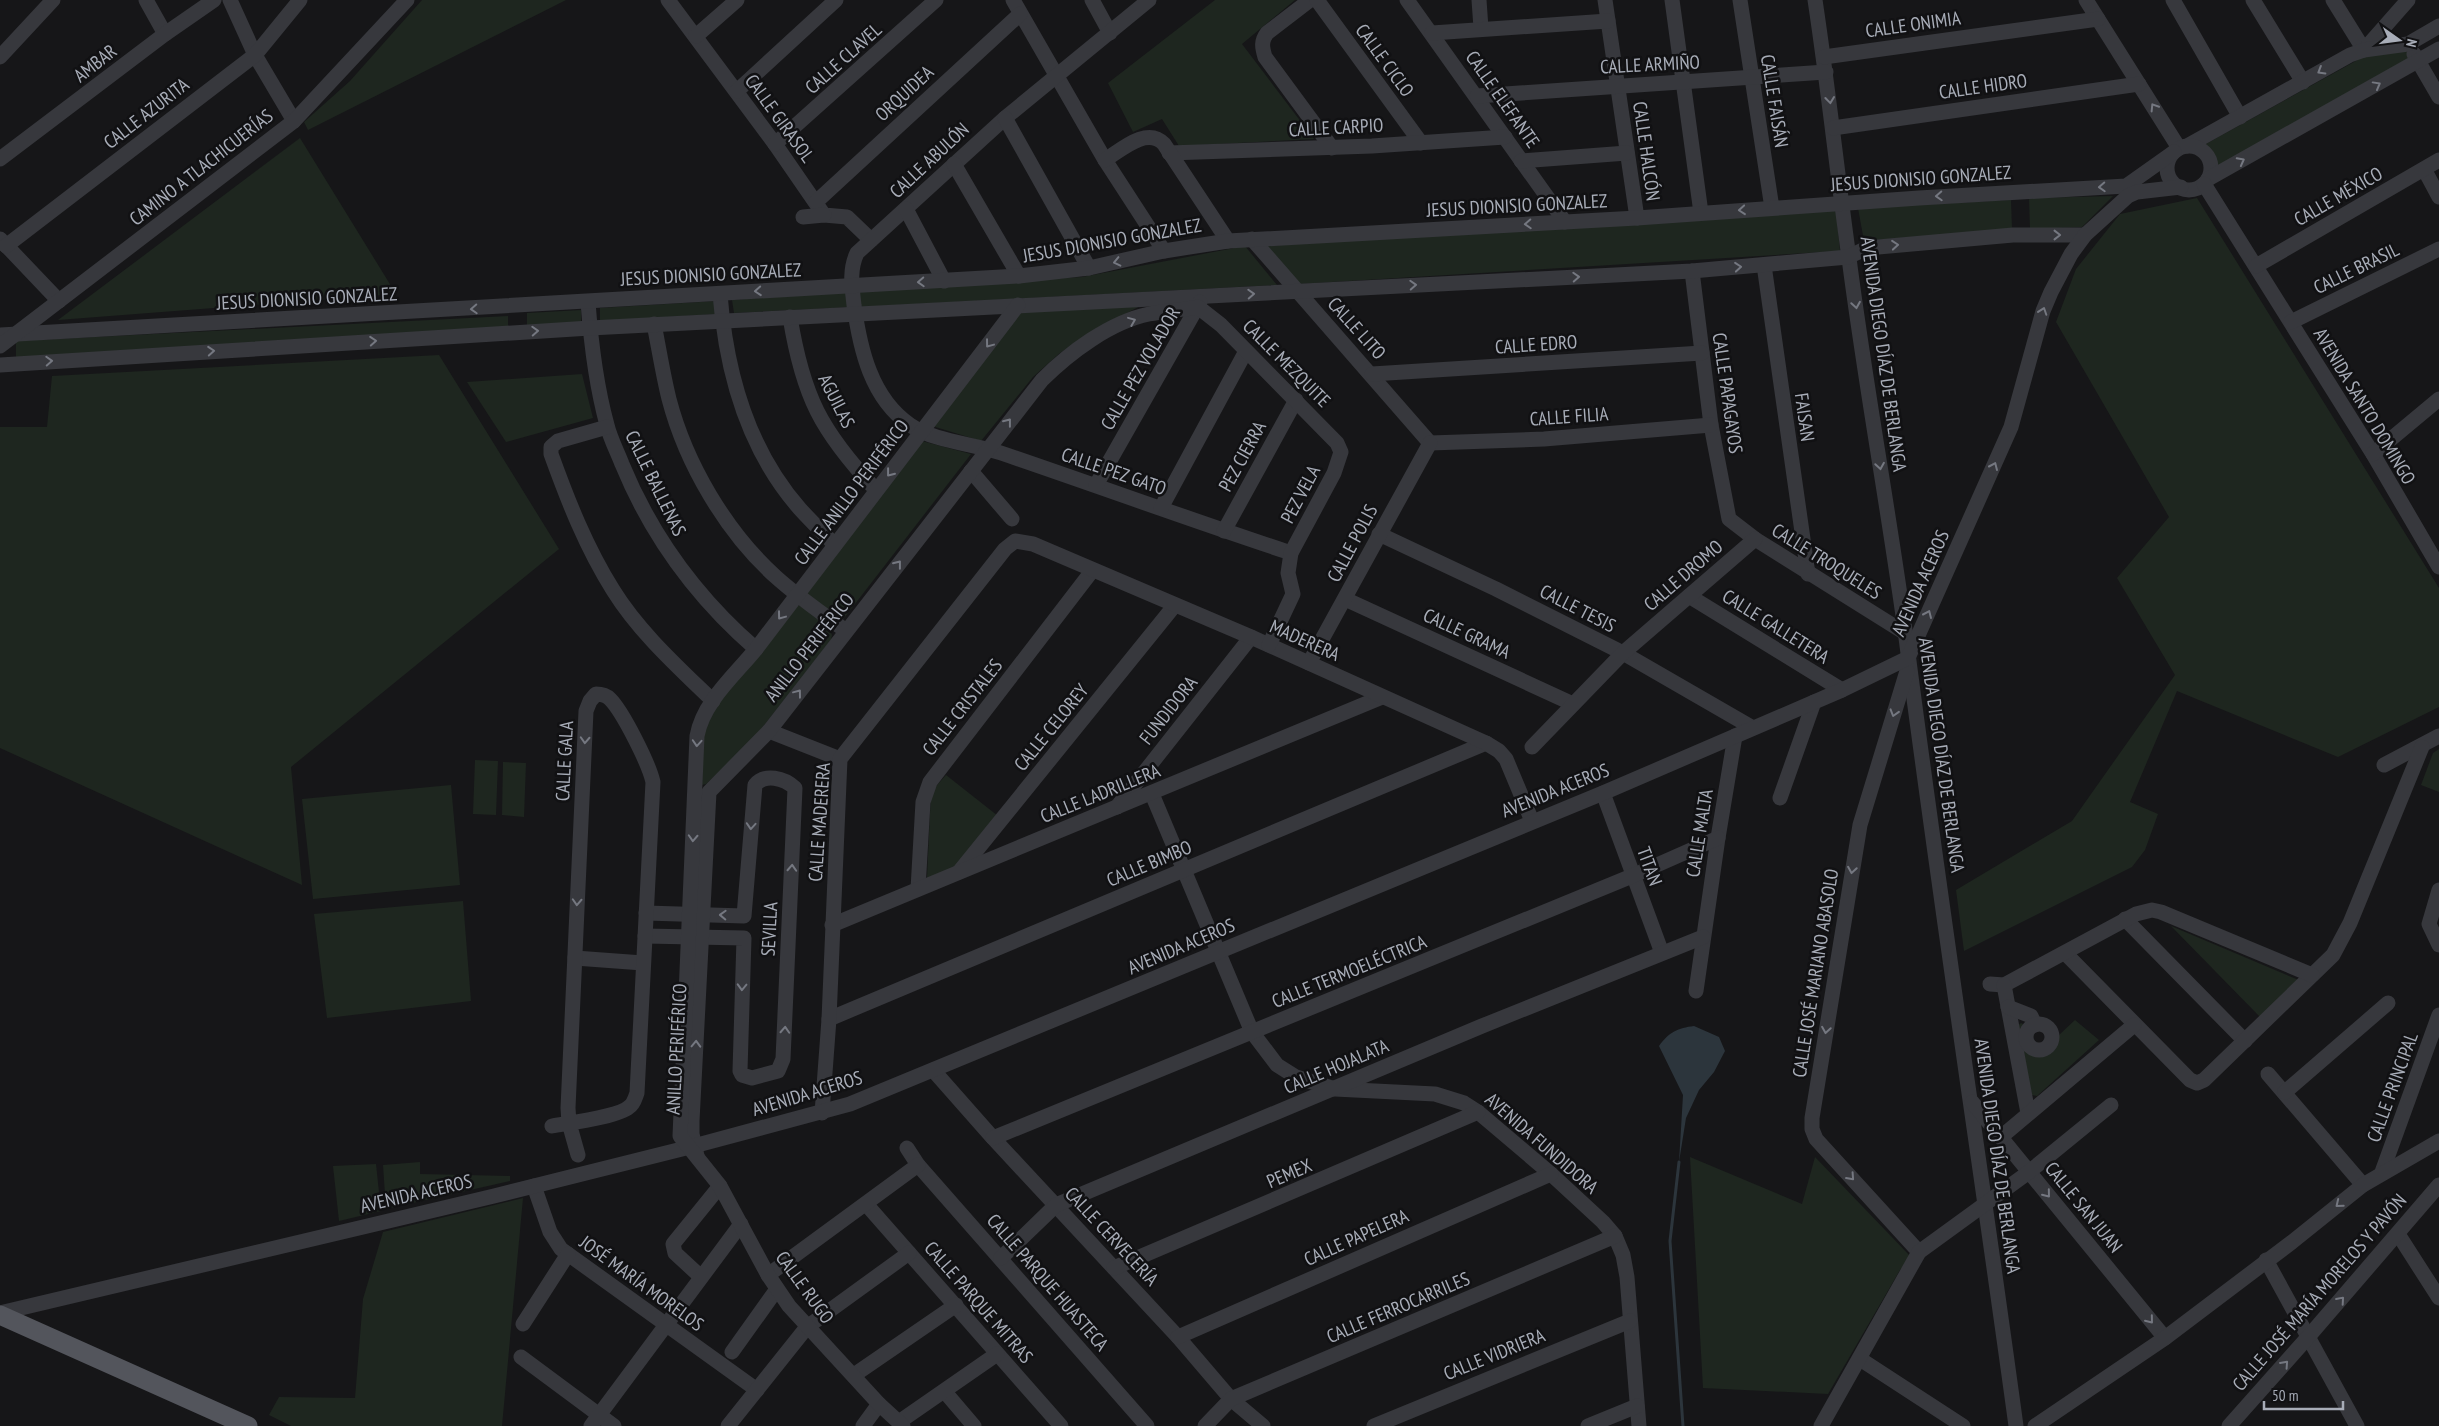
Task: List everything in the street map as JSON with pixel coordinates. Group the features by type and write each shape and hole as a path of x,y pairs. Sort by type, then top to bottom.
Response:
{"main road":[{"path":"0,1314 248,1426"}],"street":[{"path":"0,57 53,0"},
{"path":"146,0 165,34"},
{"name":"AMBAR","path":"0,159 165,34 214,0"},
{"path":"230,0 255,54 294,121"},
{"name":"CALLE AZURITA","path":"3,242 255,54 300,0"},
{"name":"CAMINO A TLACHICUERÍAS","path":"0,346 7,334 59,301 294,121 407,0"},
{"name":"CALLE GIRASOL","path":"668,0 775,144 824,215"},
{"path":"696,36 737,0"},
{"path":"736,91 836,0"},
{"name":"CALLE CLAVEL","path":"775,144 936,0"},
{"path":"1012,0 1104,160 1164,251"},
{"path":"1092,0 1110,33"},
{"name":"CALLE ABULÓN","path":"921,432 898,414 871,377 857,332 852,285 852,264 857,254 1005,118 1055,75 1149,0"},
{"path":"1310,0 1267,33 1262,43 1265,57 1332,148"},
{"name":"CALLE CICLO","path":"1318,0 1421,142"},
{"name":"CALLE ELEFANTE","path":"1407,0 1477,96 1564,222"},
{"path":"1479,0 1481,28"},
{"name":"CALLE HALCÓN","path":"1605,0 1637,218"},
{"path":"1672,0 1701,213"},
{"name":"CALLE FAISÁN","path":"1740,0 1772,208"},
{"name":"AVENIDA DIEGO DÍAZ DE BERLANGA","path":"1815,0 1843,203 1848,257 1905,633 2016,1426"},
{"path":"2086,0 2180,149"},
{"path":"2173,0 2240,117"},
{"path":"2253,0 2302,82"},
{"path":"2333,0 2364,50"},
{"path":"2364,50 2408,0"},
{"name":"ORQUIDEA","path":"816,202 1020,14"},
{"name":"CALLE ONIMIA","path":"1824,57 2098,19"},
{"path":"1432,33 1481,28 1608,21"},
{"path":"2127,191 2180,149 2334,63 2364,50 2408,44 2439,26"},
{"path":"2408,44 2439,97"},
{"path":"2206,181 2211,166 2206,153 2194,146 2180,149 2168,162 2172,180 2180,188 2193,189 2439,49"},
{"name":"CALLE ARMIÑO","path":"1477,96 1826,72"},
{"name":"CALLE HIDRO","path":"1833,128 2139,84"},
{"path":"1005,118 1089,268"},
{"path":"1104,160 1145,136 1155,137 1164,144 1228,241"},
{"name":"CALLE CARPIO","path":"1169,153 1332,148 1505,137"},
{"path":"1521,161 1627,153"},
{"name":"CALLE MÉXICO","path":"2256,266 2439,160"},
{"path":"954,164 1019,276"},
{"path":"2424,169 2439,197"},
{"name":"AVENIDA SANTO DOMINGO","path":"2206,181 2256,266 2373,454 2439,567"},
{"name":"JESUS DIONISIO GONZALEZ","path":"7,334 1019,276 1089,268 1164,251 1252,239 1637,218 1843,203 2137,192 2180,188"},
{"name":"AVENIDA ACEROS","path":"0,1314 694,1149 822,1113 933,1070 1603,793 1908,662 2010,427 2043,311 2051,292 2071,254 2085,235 2127,191"},
{"path":"906,208 944,281"},
{"path":"803,217 824,215 847,217 871,240"},
{"path":"0,350 4,364 654,324 1018,305 1200,302 1297,292 1692,271 1848,257 1867,248 2013,235 2085,235"},
{"name":"CALLE LITO","path":"1252,239 1297,292 1372,374 1430,443"},
{"path":"3,242 59,301"},
{"name":"CALLE BRASIL","path":"2291,322 2439,249"},
{"name":"FAISAN","path":"1764,265 1808,574"},
{"name":"CALLE PAPAGAYOS","path":"1692,271 1711,425 1729,519"},
{"path":"720,294 722,321 734,385 761,450 799,508 835,545"},
{"name":"CALLE BALLENAS","path":"588,302 596,378 607,427 630,483 662,544 708,604 756,649"},
{"name":"CALLE MEZQUITE","path":"1200,302 1246,351 1332,436 1340,452"},
{"name":"ANILLO PERIFÉRICO","path":"702,791 769,731 988,448 1042,380 1063,359 1109,331 1148,314 1200,302"},
{"name":"CALLE PEZ VOLADOR","path":"1096,485 1200,302"},
{"name":"CALLE ANILLO PERIFÉRICO","path":"713,701 756,649 1018,305"},
{"name":"AGUILAS","path":"790,317 797,360 804,384 820,420 848,460 876,490"},
{"path":"654,324 669,400 684,442 702,480 748,548 775,576 797,595 846,631"},
{"path":"1161,508 1246,351"},
{"name":"CALLE EDRO","path":"1372,374 1702,354"},
{"path":"2373,454 2439,399"},
{"name":"PEZ CIERRA","path":"1224,531 1296,400"},
{"name":"CALLE FILIA","path":"1430,443 1544,439 1711,425"},
{"path":"607,427 558,440 550,447 576,522 599,567 624,606 660,648 713,701"},
{"name":"CALLE PEZ GATO","path":"921,432 988,448 1291,553"},
{"name":"CALLE POLIS","path":"1309,663 1430,443"},
{"name":"PEZ VELA","path":"1291,553 1334,473 1340,452"},
{"path":"971,471 1012,519"},
{"name":"CALLE TROQUELES","path":"1729,519 1755,539 1808,574 1905,633"},
{"name":"CALLE TESIS","path":"1379,534 1496,589 1622,653 1753,728"},
{"name":"CALLE DROMO","path":"1532,747 1622,653 1755,539"},
{"name":"CALLE MADERERA","path":"822,1113 829,1019 840,759 1005,549 1015,541 1021,541"},
{"name":"MADERERA","path":"1021,541 1251,637 1499,751 1506,759 1532,821"},
{"path":"1268,645 1291,601 1293,587 1288,573 1291,553"},
{"name":"CALLE CRISTALES","path":"918,888 923,802 930,782 1092,570"},
{"name":"CALLE GALLETERA","path":"1689,596 1842,690"},
{"name":"CALLE GRAMA","path":"1345,598 1573,704"},
{"name":"CALLE CELOREY","path":"958,873 1175,605"},
{"name":"FUNDIDORA","path":"1116,808 1251,637"},
{"name":"CALLE JOSÉ MARIANO ABASOLO","path":"1908,662 1860,825 1812,1118 1812,1129 1816,1139 1919,1252"},
{"name":"CALLE GALA","path":"552,1126 569,1123 622,1111 633,1103 636,1093 653,782 650,770 610,698 603,694 596,694 590,701 586,711 574,958 569,1123 578,1155"},
{"name":"CALLE LADRILLERA","path":"832,925 918,888 1152,794 1382,697"},
{"name":"ANILLO PERIFÉRICO","path":"694,1149 688,1080 702,791 699,724 713,701"},
{"path":"1780,798 1814,702"},
{"path":"769,731 840,759"},
{"name":"CALLE MALTA","path":"1696,991 1718,838 1736,736"},
{"path":"2384,765 2422,747 2439,736"},
{"name":"CALLE BIMBO","path":"829,1019 1486,744"},
{"path":"2065,953 2190,1080 2197,1082 2204,1080 2333,955 2340,943 2422,747"},
{"name":"SEVILLA","path":"695,936 744,938 740,1071 742,1075 752,1078 778,1070 783,1059 796,793 790,784 766,777 760,779 755,785 744,916 696,914"},
{"name":"TITAN","path":"1603,793 1632,876 1662,953"},
{"name":"AVENIDA FUNDIDORA","path":"1152,794 1252,1032 1277,1065 1296,1077 1334,1088 1435,1094 1464,1103 1478,1112 1550,1174 1615,1236 1624,1255 1639,1426"},
{"name":"CALLE TERMOELÉCTRICA","path":"993,1138 1632,876 1718,838"},
{"path":"2439,890 2428,924 2439,946"},
{"path":"2028,1113 2008,1007 1997,984 2065,953 2145,910 2161,912 2312,975"},
{"path":"646,913 696,914"},
{"path":"2125,920 2245,1041"},
{"path":"645,936 695,936"},
{"name":"CALLE HOJALATA","path":"1001,1258 1056,1205 1334,1088 1703,937"},
{"path":"574,958 643,963"},
{"path":"2285,1092 2388,1004"},
{"path":"2008,1007 2024,1011 2031,1016 2035,1025"},
{"name":"CALLE PRINCIPAL","path":"2382,1172 2439,1016"},
{"path":"2001,1136 2134,1025"},
{"name":"CALLE CERVECERÍA","path":"933,1070 993,1138 1178,1337 1231,1399 1264,1426"},
{"path":"2268,1074 2363,1185"},
{"name":"CALLE SAN JUAN","path":"1972,1102 2165,1338"},
{"path":"1821,1426 1919,1252 2029,1172 2110,1105"},
{"name":"PEMEX","path":"1114,1268 1478,1112"},
{"path":"2035,1426 2165,1338 2363,1185 2382,1172 2439,1141"},
{"name":"CALLE PARQUE HUASTECA","path":"907,1148 918,1165 1147,1426"},
{"name":"CALLE RUGO","path":"694,1149 720,1186 777,1288 807,1327 854,1375 879,1404 901,1424"},
{"path":"768,1274 918,1165"},
{"name":"CALLE PAPELERA","path":"1178,1337 1550,1174"},
{"name":"CALLE JOSÉ MARÍA MORELOS Y PAVÓN","path":"2229,1426 2439,1185"},
{"name":"JOSÉ MARÍA MORELOS","path":"534,1186 550,1232 561,1249 757,1390"},
{"path":"702,1277 674,1253 673,1244 720,1186"},
{"name":"CALLE PARQUE MITRAS","path":"866,1204 1060,1426"},
{"path":"595,1421 741,1224"},
{"path":"2398,1234 2439,1298"},
{"name":"CALLE FERROCARRILES","path":"1205,1426 1231,1399 1615,1236"},
{"path":"728,1426 807,1327 909,1252"},
{"path":"523,1324 568,1254"},
{"path":"2266,1260 2357,1426"},
{"path":"732,1352 777,1288"},
{"path":"854,1375 956,1305"},
{"name":"CALLE VIDRIERA","path":"1374,1426 1630,1321"},
{"path":"901,1424 997,1354"},
{"path":"521,1357 595,1421 614,1426"},
{"path":"1860,1359 1962,1426"},
{"path":"945,1392 974,1426"},
{"path":"863,1426 879,1404"},
{"path":"1588,1426 1637,1406"}],"shaded area":[{"path":"422,0 566,0 308,130 304,122 350,81"},
{"path":"1215,0 1295,0 1242,44 1314,139 1179,146 1162,119 1133,132 1108,83"},
{"path":"2408,51 2411,58 2219,167 2204,145 2372,52"},
{"path":"300,138 396,294 58,320"},
{"path":"2113,196 2082,227 2030,229 2029,198"},
{"path":"2197,198 2439,588 2439,707 2338,757 2177,691 2130,802 2158,814 2145,850 2132,867 1964,951 1956,890 2072,821 2175,675 2117,578 2169,517 2056,322 2076,269 2120,214"},
{"path":"2011,200 2012,229 1864,241 1858,208"},
{"path":"1836,209 1840,251 1299,284 1267,246"},
{"path":"1245,246 1277,285 860,307 859,290 1082,277"},
{"path":"851,292 853,307 734,313 732,300"},
{"path":"716,301 717,314 600,321 600,308"},
{"path":"1142,305 1088,334 1060,353 1033,377 981,441 929,425 1015,312"},
{"path":"581,310 581,323 527,325 527,313"},
{"path":"508,316 508,328 16,359 16,341"},
{"path":"439,355 559,549 291,767 302,885 0,748 0,427 47,427 52,376"},
{"path":"582,374 593,418 506,442 467,382"},
{"path":"918,440 971,454 841,622 802,592"},
{"path":"795,604 811,612 822,621 830,630 831,640 751,742 706,784 702,785 704,718"},
{"path":"2439,749 2439,792 2421,785 2433,753"},
{"path":"475,760 498,761 496,815 473,814"},
{"path":"503,762 526,763 524,817 502,815"},
{"path":"946,775 998,816 958,867 927,878 931,792"},
{"path":"451,785 460,885 313,899 302,799"},
{"path":"463,901 471,1001 327,1018 314,914"},
{"path":"2171,926 2301,981 2260,1017"},
{"path":"2075,1020 2099,1040 2037,1096 2032,1095 2016,1027 2021,1023 2029,1027 2025,1036 2025,1044 2035,1052 2042,1053 2053,1047 2056,1034 2059,1035"},
{"path":"1694,1026 1719,1037 1725,1051 1714,1072 1699,1090 1686,1118 1679,1162 1683,1095 1659,1046 1666,1037 1674,1032"},
{"path":"1690,1157 1802,1204 1815,1157 1911,1257 1900,1270 1828,1394 1703,1388"},
{"path":"420,1162 420,1174 510,1176 510,1181 386,1209 383,1165"},
{"path":"376,1164 381,1211 339,1221 333,1166"},
{"path":"523,1198 502,1426 291,1426 269,1415 279,1397 355,1398 363,1299 383,1232"}],"waterway":[{"path":"1679,1162 1670,1241 1683,1426"}]}
